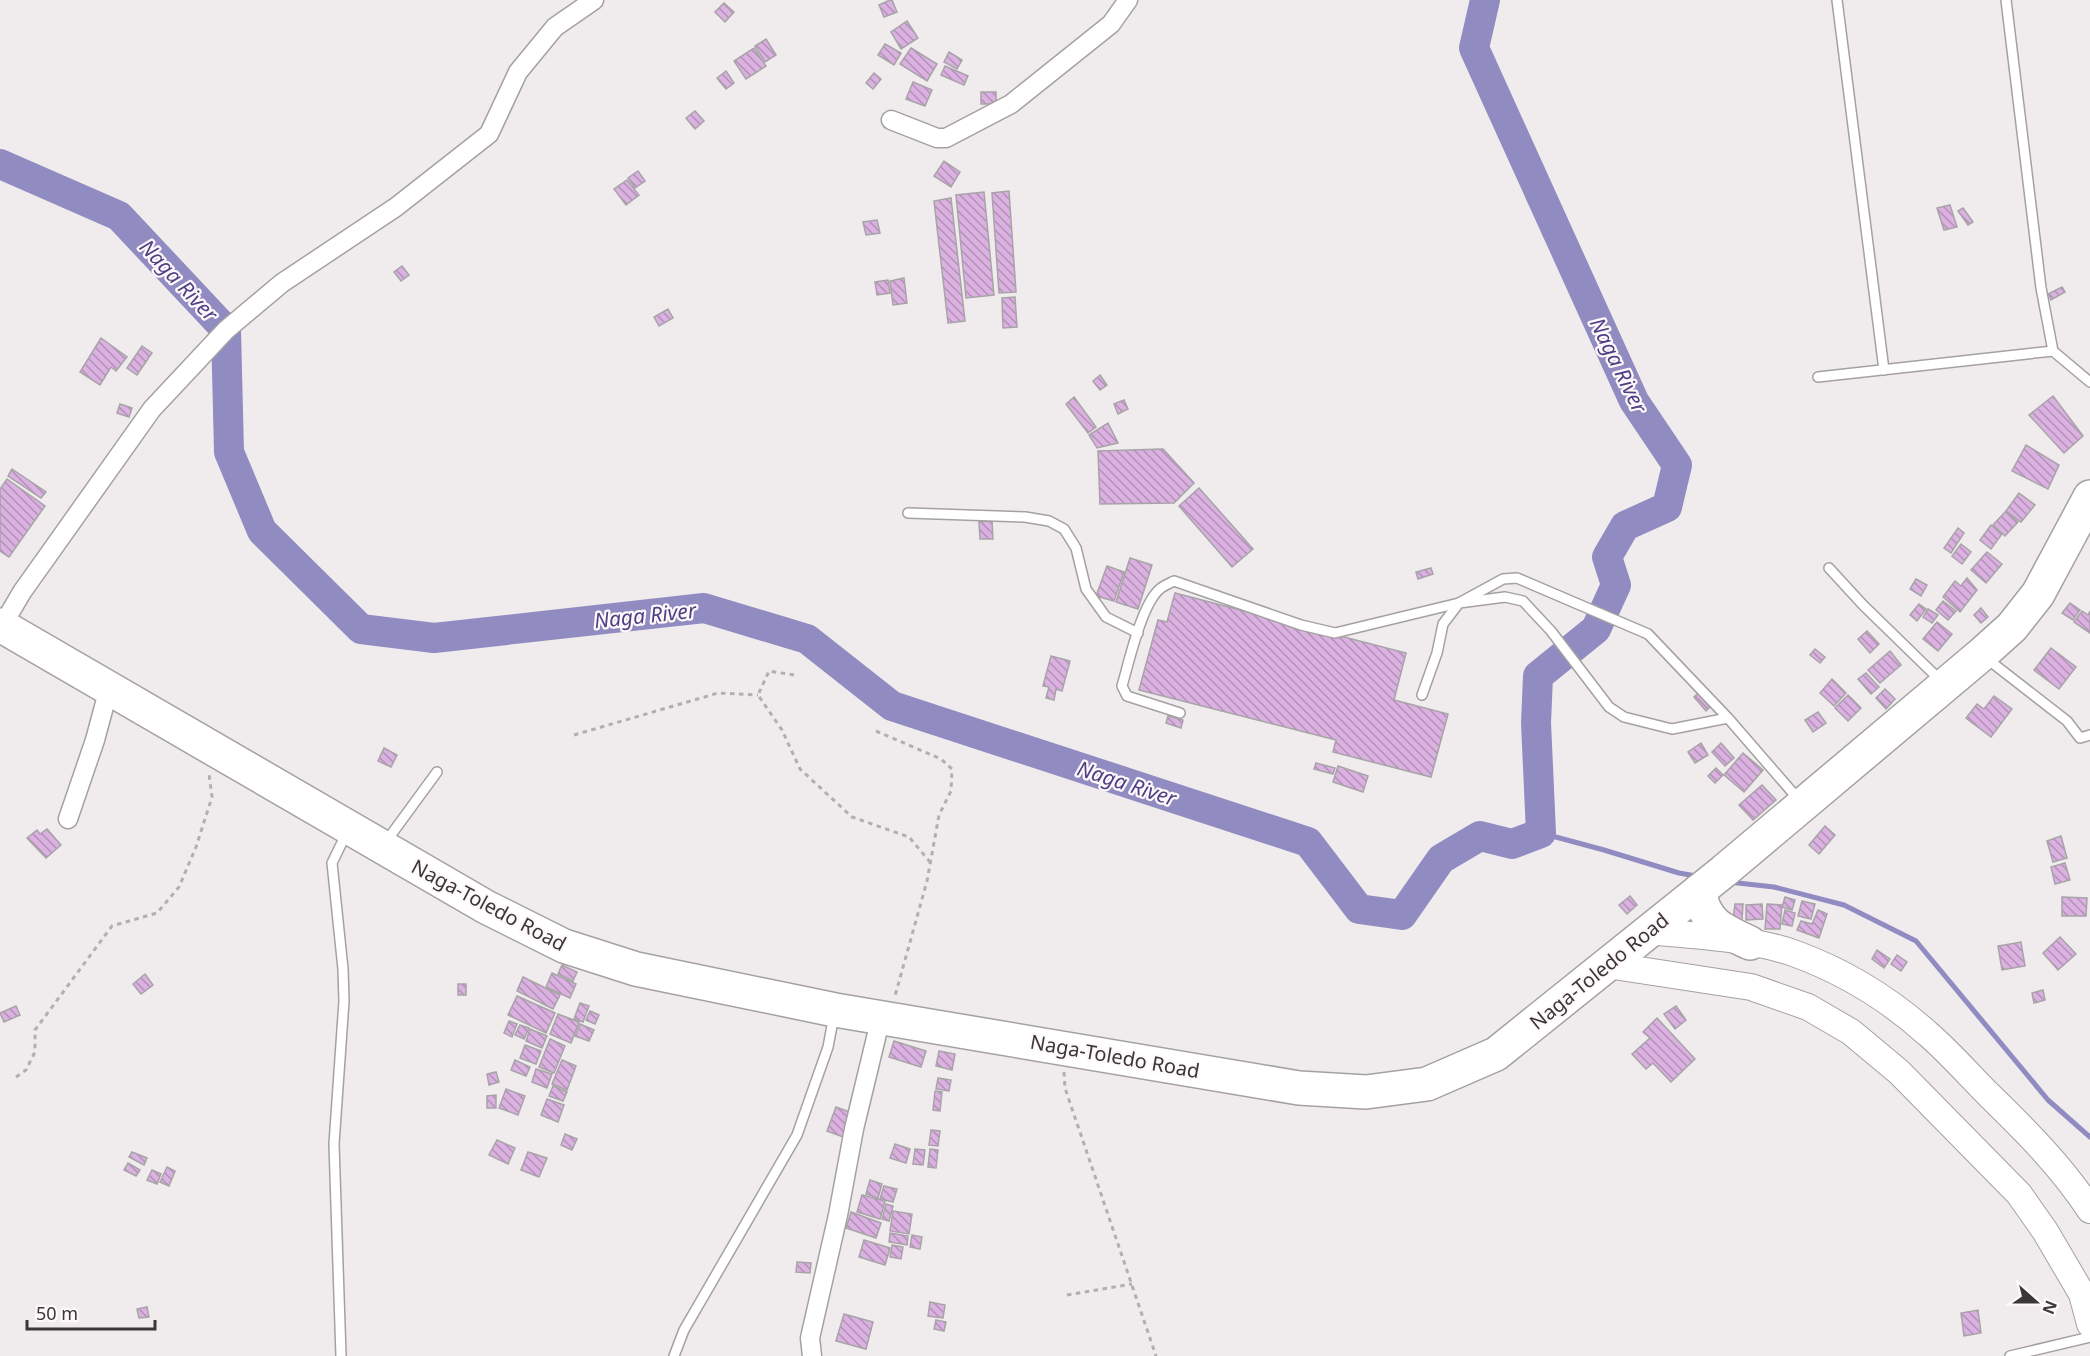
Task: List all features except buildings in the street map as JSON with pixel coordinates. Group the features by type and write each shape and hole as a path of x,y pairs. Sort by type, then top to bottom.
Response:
{"highway":[{"name":"Naga-Toledo Road","path":"1,625 486,907 564,946 636,969 835,1010 1061,1046 1299,1088 1366,1092 1427,1084 1496,1053 1709,883 2012,627 2038,594 2090,497"},
{"path":"1709,883 1706,913 1716,926 1750,943"}],"main road":[{"path":"1648,931 1750,943 1795,954 1839,973 1881,996 1928,1034 2001,1107 2064,1174 2090,1210"},
{"path":"1607,965 1751,987 1808,1007 1851,1032 1899,1072 2019,1194 2045,1231 2082,1294 2090,1324"}],"street":[{"path":"1,625 152,409 226,330 282,283 396,207 489,134 518,72 555,27 594,0"},
{"path":"891,120 937,138 946,138 1011,104 1111,24 1128,0"},
{"path":"68,819 95,740 109,688"},
{"path":"812,1356 810,1338 838,1215 854,1129 885,1018"}],"lane":[{"path":"1837,0 1884,370"},
{"path":"2006,0 2041,288 2053,351 2090,382"},
{"path":"1818,377 2053,351"},
{"path":"908,513 1025,517 1049,521 1064,529 1076,548 1086,589 1106,617 1138,633"},
{"path":"1829,568 1944,685"},
{"path":"1422,695 1437,652 1443,624 1459,603 1503,579 1517,578 1529,581 1648,634 1728,718 1803,804"},
{"path":"1180,713 1127,696 1122,686 1151,600 1160,588 1174,581 1300,625 1335,633 1459,603 1505,597 1523,602 1551,631 1609,707 1624,717 1672,729 1728,718"},
{"path":"1982,654 2067,721 2080,738 2090,735"},
{"path":"382,847 437,772"},
{"path":"341,1356 334,1144 344,990 332,863 349,828"},
{"path":"674,1356 684,1330 797,1135 828,1047 835,1010"},
{"path":"2010,1356 2090,1337"}],"path":[{"path":"758,695 769,671 794,675"},
{"path":"574,735 718,693 758,695"},
{"path":"758,695 782,730 800,769 852,817 909,837 930,862"},
{"path":"876,731 942,759 952,769 951,791 939,815 930,862 885,1018"},
{"path":"16,1077 26,1070 35,1052 35,1029 112,926 156,913 178,887 196,847 212,797 206,745"},
{"path":"1061,1046 1065,1088 1156,1356"},
{"path":"1067,1295 1132,1284"}],"waterway":[{"name":"Naga River","path":"0,164 119,216 226,330 229,452 262,531 361,629 434,638 704,608 807,639 892,706 1308,842 1359,909 1402,915 1441,859 1480,836 1512,844 1541,833 1536,723 1538,676 1596,629 1616,585 1607,557 1625,526 1667,507 1677,465 1634,401 1474,48 1485,0"},
{"path":"1541,833 1696,876"},
{"path":"1729,882 1774,887 1844,905 1916,941 2048,1100 2090,1137"}]}
